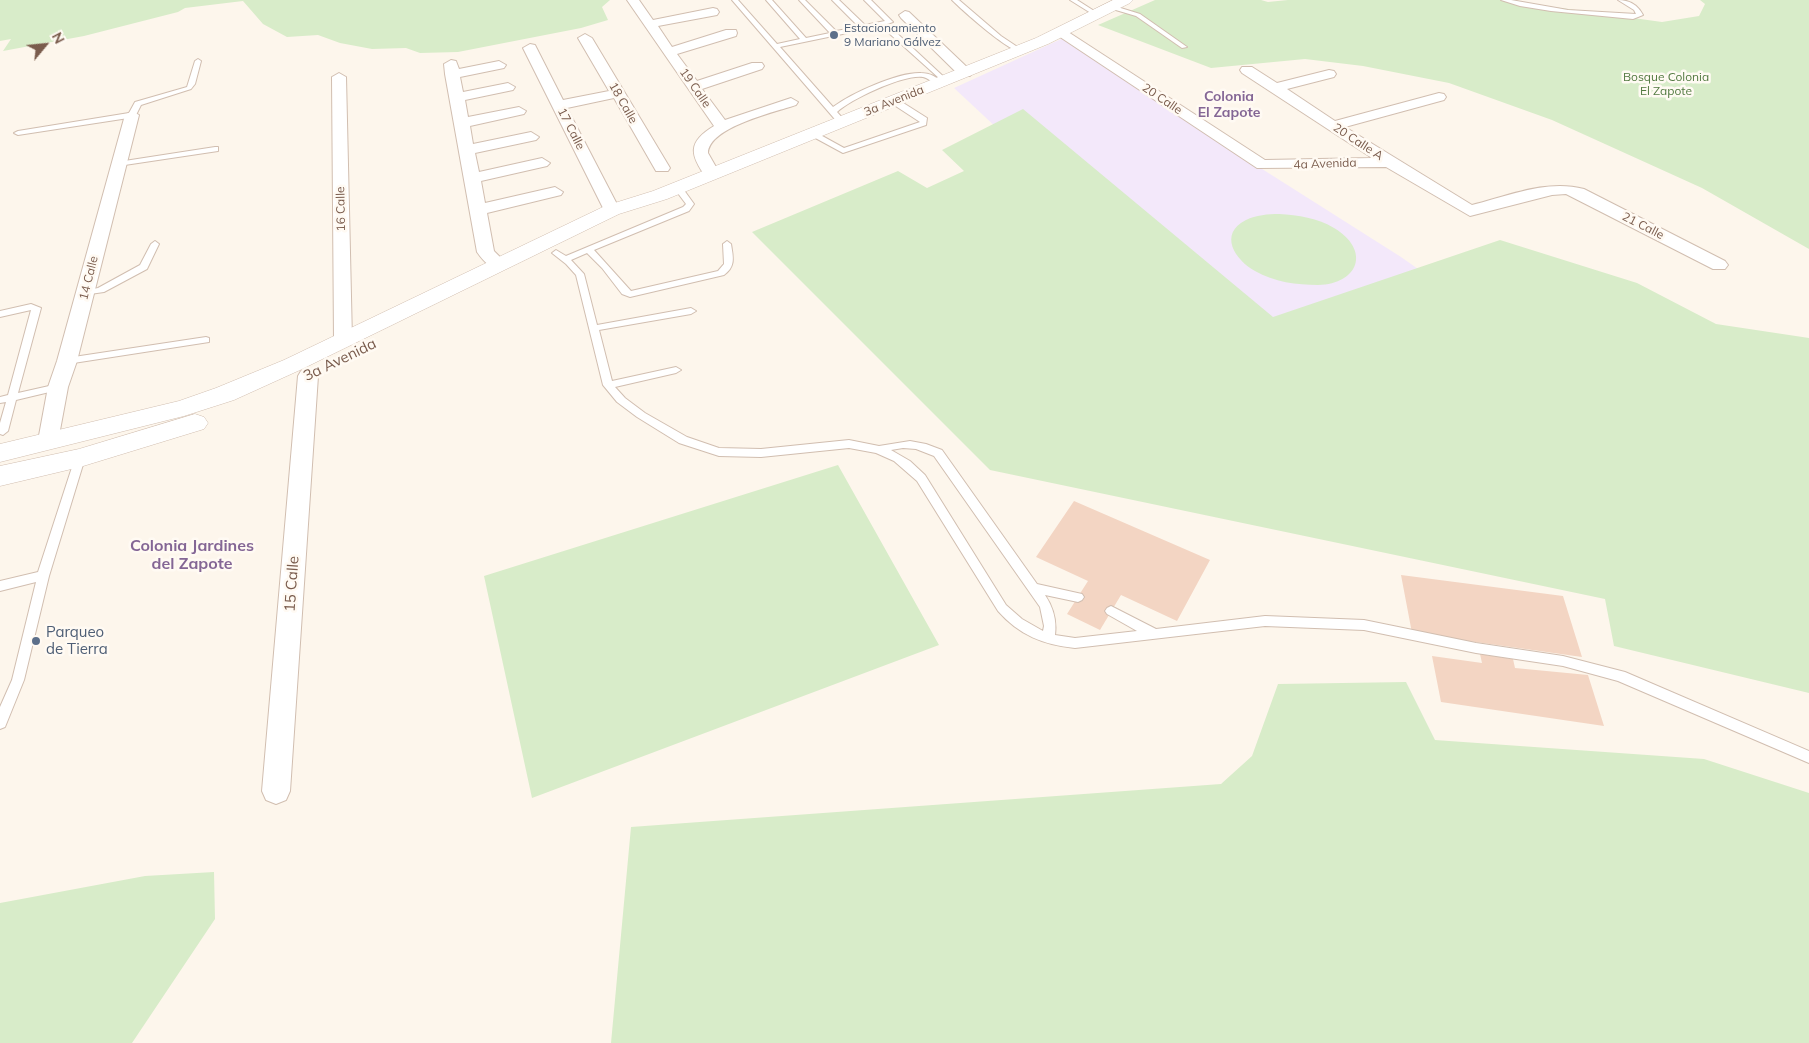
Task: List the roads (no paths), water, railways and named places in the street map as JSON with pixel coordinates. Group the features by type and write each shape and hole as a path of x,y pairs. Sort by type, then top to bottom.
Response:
{"street":[{"name":"19 Calle","path":"633,0 722,126"},
{"name":"3a Avenida","path":"1,442 48,441 184,408 225,394 343,340 612,210 669,192 812,134 837,117 894,101 1020,51 1111,7"},
{"path":"650,24 714,12"},
{"path":"905,15 965,72"},
{"name":"20 Calle","path":"1062,32 1262,165"},
{"path":"669,52 731,33"},
{"name":"18 Calle","path":"585,38 662,168"},
{"name":"17 Calle","path":"530,48 612,210"},
{"path":"498,264 486,252 452,69 499,65"},
{"path":"694,86 757,66"},
{"name":"20 Calle A","path":"1247,70 1389,162 1470,211 1552,190 1566,189"},
{"path":"1276,88 1329,74"},
{"name":"16 Calle","path":"339,77 343,340"},
{"path":"457,97 508,87"},
{"path":"559,105 618,93"},
{"path":"1333,126 1438,96"},
{"path":"712,174 702,160 700,147 711,132 722,126 791,102"},
{"path":"462,122 519,112"},
{"name":"14 Calle","path":"48,441 58,387 86,293 132,115"},
{"path":"466,150 531,137"},
{"name":"4a Avenida","path":"1262,165 1389,162"},
{"path":"472,178 542,163"},
{"name":"21 Calle","path":"1566,189 1578,192 1719,265"},
{"path":"478,210 555,192"},
{"name":"3a Avenida","path":"0,476 80,458 214,416 308,376 560,256 627,220 669,192"},
{"name":"15 Calle","path":"276,791 308,376"},
{"path":"0,467 41,456 48,441"}],"lane":[{"path":"735,0 837,117"},
{"path":"769,0 806,40"},
{"path":"802,0 835,34"},
{"path":"835,0 864,28"},
{"path":"776,46 890,21 867,0"},
{"path":"955,0 999,37 1020,51"},
{"path":"1074,0 1111,7 1138,15 1184,46"},
{"path":"1504,0 1519,4 1633,17 1640,15 1638,9 1621,0"},
{"path":"883,24 942,82"},
{"path":"18,133 132,115 138,104 188,88 192,84 198,61"},
{"path":"837,117 837,106 915,74 928,76 942,82"},
{"path":"812,134 843,151 923,123 924,120 894,101"},
{"path":"118,164 215,149"},
{"path":"560,256 588,250 686,209 690,204 689,200 669,192"},
{"path":"86,293 101,290 144,267 155,244"},
{"path":"588,250 605,266 625,292 630,294 721,273 726,270 729,264 727,244"},
{"path":"560,256 580,274 608,385 630,408 683,440 706,449 747,454 842,444 880,449 902,460 921,478 1011,618 1028,631 1048,639 1075,643 1257,621 1332,622 1364,626 1476,648 1563,661 1620,676 1809,757"},
{"path":"0,314 31,307 36,308 1,442"},
{"path":"594,328 691,311"},
{"path":"67,361 206,340"},
{"path":"608,385 676,370"},
{"path":"0,400 58,387"},
{"path":"880,449 904,443 921,444 938,453 1046,606 1050,626 1048,639"},
{"path":"0,723 18,680 43,576 80,458"},
{"path":"0,586 43,576"},
{"path":"1035,588 1078,597"},
{"path":"1111,612 1154,633"}],"place":[{"name":"Estacionamiento 9 Mariano Gálvez","path":"834,35"},
{"name":"Parqueo de Tierra","path":"36,641"}],"district":[{"name":"Colonia El Zapote","path":"1229,105"},
{"name":"Colonia Jardines del Zapote","path":"192,555"}],"park label":[{"name":"Bosque Colonia El Zapote","path":"1666,84"}]}
